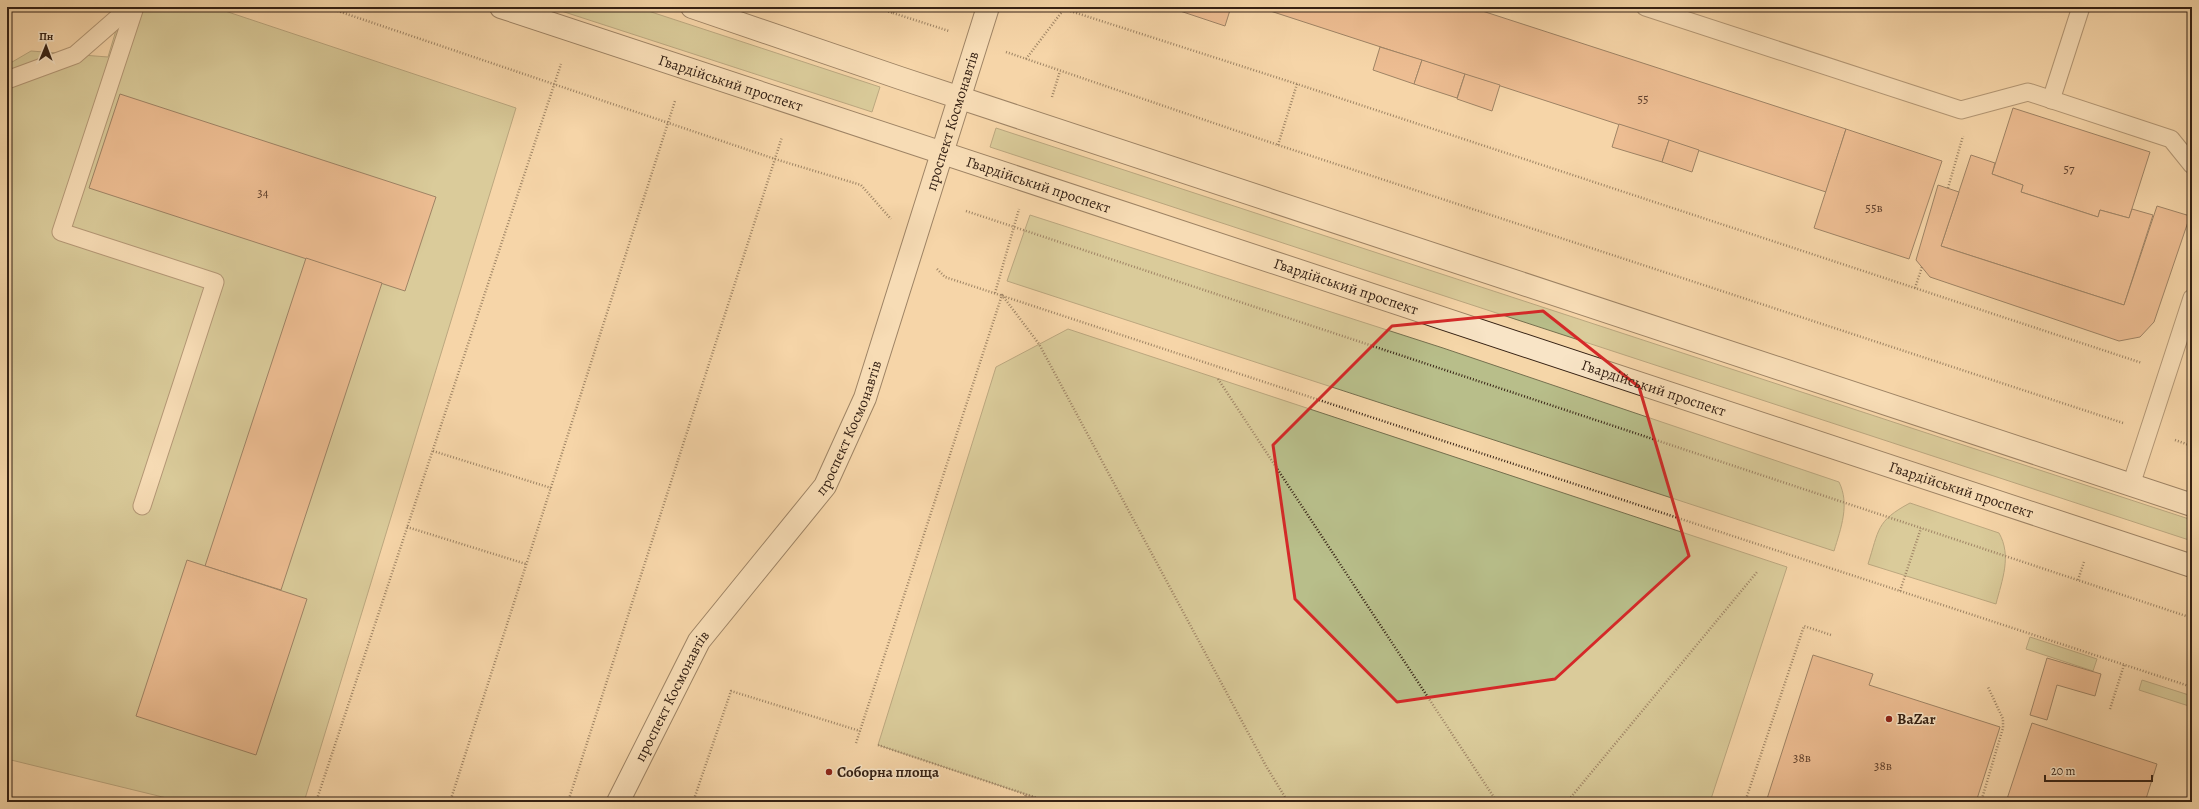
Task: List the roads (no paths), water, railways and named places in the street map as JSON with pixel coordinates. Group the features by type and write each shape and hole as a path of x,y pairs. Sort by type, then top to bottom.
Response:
{"main road":[{"name":"Гвардійський проспект","path":"501,7 2192,566"},
{"path":"692,7 959,97 2192,505"},
{"name":"проспект Космонавтів","path":"618,802 699,641 824,486 865,398 988,7"}],"lane":[{"path":"7,80 75,55 130,7"},
{"path":"135,7 61,232 216,282 142,506"},
{"path":"1645,7 1961,110 2028,92 2171,139 2192,165"},
{"path":"2051,100 2081,7"},
{"path":"2131,485 2192,298"}],"place":[{"name":"BaZar","path":"1889,719"},
{"name":"Соборна площа","path":"829,772"}]}
